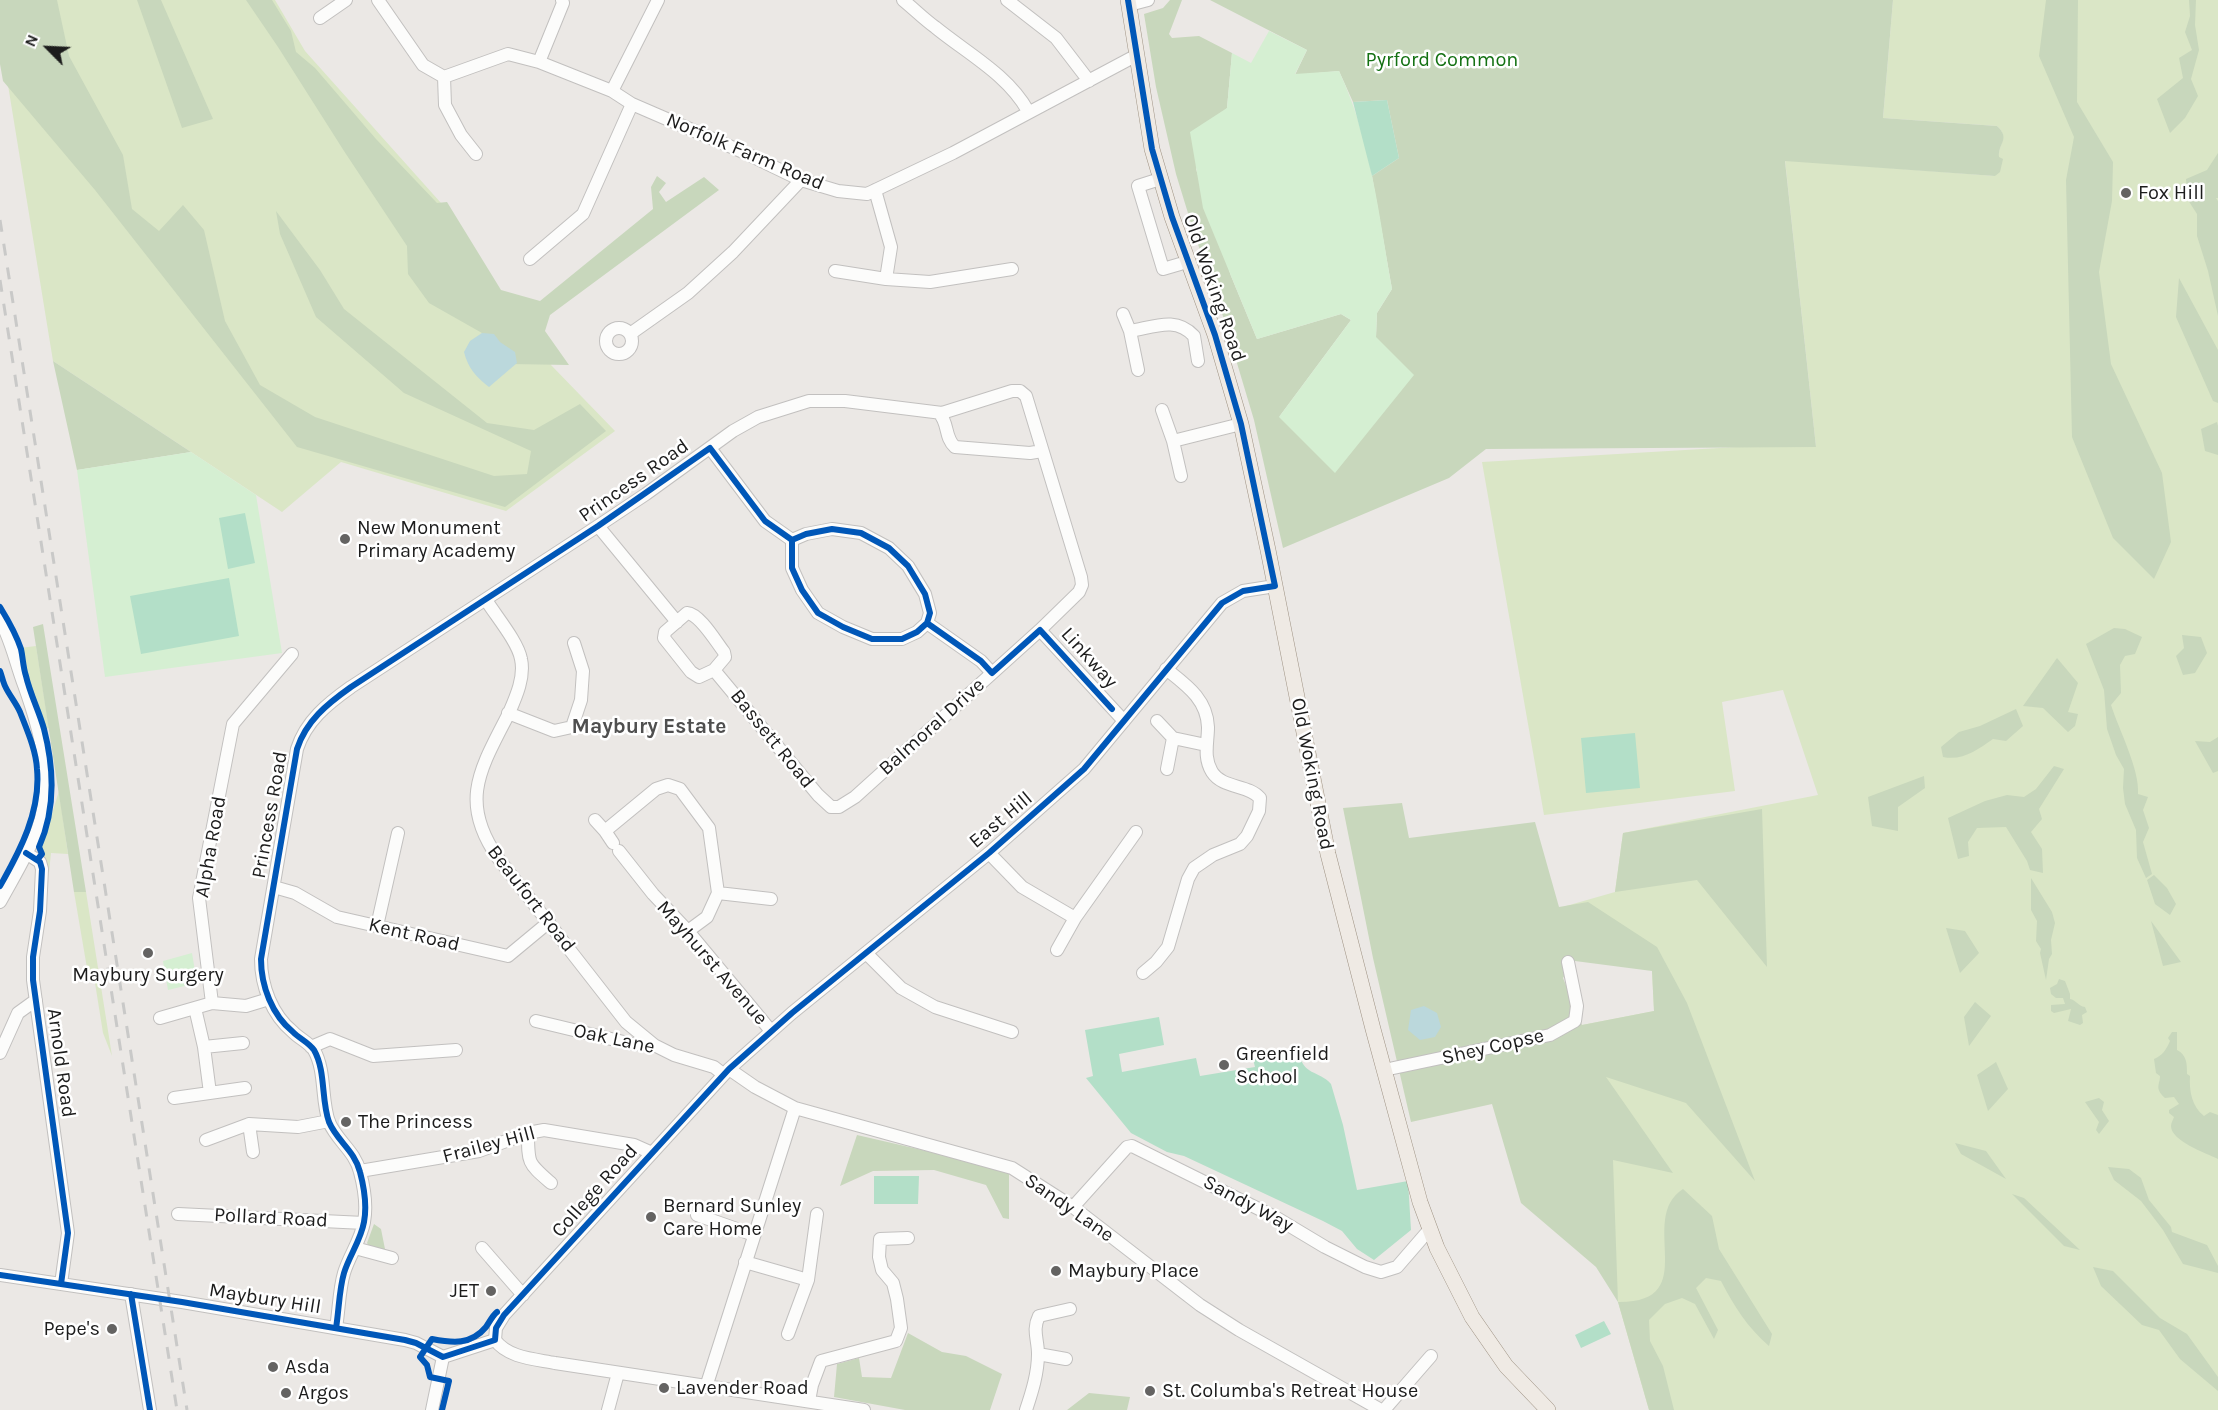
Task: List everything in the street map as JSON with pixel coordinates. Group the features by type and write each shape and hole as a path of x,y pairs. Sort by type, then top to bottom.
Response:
{"main road":[{"name":"Old Woking Road","path":"1128,2 1148,132 1160,179 1187,262 1215,335 1240,424 1275,586 1328,854 1384,1071 1429,1230 1472,1317 1506,1366 1548,1410"}],"street":[{"path":"320,18 346,0"},
{"path":"378,0 423,65 444,76 445,105 461,135 476,154"},
{"path":"539,62 560,12 562,0"},
{"path":"612,92 658,0"},
{"path":"903,0 1012,88 1028,111"},
{"path":"1006,0 1056,38 1089,81"},
{"path":"1128,2 1148,0"},
{"name":"Norfolk Farm Road","path":"444,76 508,54 539,62 612,92 632,104 801,180 838,191 867,194 953,153 1028,111 1137,56"},
{"path":"530,259 583,214 632,104"},
{"path":"1160,179 1138,186 1163,269 1187,262"},
{"path":"630,334 688,293 733,252 801,180"},
{"path":"875,190 891,247 886,279"},
{"path":"835,271 886,279 930,282 1012,269"},
{"path":"1123,314 1130,331 1138,370"},
{"path":"1130,331 1174,323 1185,327 1194,336 1198,361"},
{"path":"1194,336 1207,338 1215,335"},
{"name":"Balmoral Drive","path":"710,448 733,431 758,417 809,401 845,401 939,413 957,410 1012,392 1020,391 1026,396 1082,585 1079,592 855,797 839,807 831,807"},
{"path":"1162,410 1173,441 1181,476"},
{"path":"939,413 946,423 950,442 955,447 1030,453 1042,450"},
{"path":"1173,441 1240,424"},
{"path":"710,448 765,521 792,540"},
{"name":"Princess Road","path":"336,1328 342,1280 364,1223 366,1205 360,1172 355,1156 336,1135 329,1121 318,1062 311,1047 285,1024 269,999 264,986 261,959 297,749 302,734 314,717 351,687 598,526 710,448"},
{"path":"598,526 677,622"},
{"path":"832,529 861,533 890,548 908,566 925,594 930,613 927,623 917,632 902,639 872,639 843,627 819,613 802,590 792,568 792,540 806,534 832,529"},
{"name":"East Hill","path":"726,1072 771,1031 988,853 1084,769 1222,603 1243,591 1275,586"},
{"name":"Beaufort Road","path":"486,600 517,649 521,660 521,678 516,698 483,764 477,787 476,806 479,825 486,842 626,1022 654,1045"},
{"path":"687,613 692,614 724,652 725,657 714,670 699,677 691,672 664,638 665,632 687,613"},
{"path":"0,620 34,716 45,775 43,808 38,826 0,902"},
{"path":"927,623 981,661 992,674"},
{"name":"Linkway","path":"1040,630 1124,721"},
{"path":"508,713 554,731 572,727 581,700 583,671 574,643"},
{"name":"Alpha Road","path":"212,1003 199,898 233,724 292,654"},
{"path":"1143,974 1168,947 1188,879 1194,868 1214,855 1240,844 1247,836 1259,811 1260,798 1257,794 1225,783 1213,773 1206,759 1208,727 1205,709 1192,689 1166,669"},
{"name":"Bassett Road","path":"714,670 818,795 831,807"},
{"path":"1157,721 1173,738 1206,745"},
{"path":"1167,769 1173,738"},
{"path":"605,831 656,789 668,785 680,789 709,828 718,893 707,917 688,931"},
{"name":"Mayhurst Avenue","path":"595,820 653,894 688,931 771,1031"},
{"path":"1057,950 1075,918 1136,832"},
{"path":"377,927 398,833"},
{"name":"Arnold Road","path":"26,853 39,862 42,869 41,900 33,957 36,1000 68,1233 61,1284"},
{"path":"988,853 1022,887 1075,918"},
{"name":"Kent Road","path":"274,886 295,893 336,917 508,956 549,922"},
{"path":"718,893 771,899"},
{"path":"866,952 901,988 927,1003 1012,1032"},
{"name":"Shey Copse","path":"1384,1071 1550,1035 1575,1021 1577,1006 1568,962"},
{"path":"160,1018 212,1003 246,1006 269,999"},
{"path":"0,1053 18,1013 36,1000"},
{"path":"195,1008 204,1047 210,1093"},
{"name":"Oak Lane","path":"536,1021 632,1044 654,1045 726,1072"},
{"path":"311,1047 330,1039 373,1056 456,1050"},
{"path":"204,1047 243,1042"},
{"name":"Sandy Lane","path":"726,1072 795,1108 997,1163 1028,1176 1200,1305 1239,1330 1383,1410"},
{"name":"College Road","path":"495,1341 496,1328 504,1315 726,1072"},
{"path":"174,1098 245,1088"},
{"path":"706,1387 795,1108"},
{"path":"206,1140 249,1124 298,1126 329,1121"},
{"path":"249,1124 253,1152"},
{"name":"Frailey Hill","path":"360,1172 479,1151 528,1133 544,1130 567,1132 634,1145 652,1153"},
{"path":"528,1133 528,1159 532,1166 551,1183"},
{"name":"Sandy Way","path":"1073,1208 1127,1148 1132,1146 1275,1217 1345,1257 1381,1272 1397,1267 1429,1230"},
{"name":"Pollard Road","path":"178,1214 364,1223"},
{"path":"788,1334 808,1280 818,1214"},
{"path":"697,1215 754,1235"},
{"path":"809,1401 821,1361 896,1341 901,1328 893,1283 882,1270 879,1257 880,1239 908,1238"},
{"path":"355,1248 392,1258"},
{"path":"482,1248 523,1294"},
{"path":"745,1262 808,1280"},
{"name":"Maybury Hill","path":"0,1275 131,1294 411,1341 443,1358"},
{"path":"131,1294 150,1410"},
{"path":"1026,1410 1034,1385 1038,1354 1035,1325 1040,1316 1070,1309"},
{"path":"432,1410 443,1358 480,1344 495,1341 501,1349 513,1354 618,1373 864,1410"},
{"path":"1038,1354 1066,1359"},
{"path":"1383,1410 1431,1356"},
{"path":"608,1410 618,1373"}],"green space":[{"path":"0,0 275,0 305,51 441,203 551,365 615,431 506,511 341,462 282,512 53,361 0,36"},
{"path":"0,0 57,0 69,56 123,155 132,209 159,231 183,205 204,230 225,321 260,385 315,417 494,476 527,474 531,451 404,393 316,317 280,234 276,211 320,270 344,309 487,423 534,430 580,404 606,431 505,507 297,447 95,190 3,81 0,64"},
{"path":"137,0 161,0 213,119 182,128"},
{"path":"246,0 272,0 291,31 296,52 315,68 376,139 437,203 447,202 501,290 540,301 653,209 651,187 657,176 666,183 659,192 666,202 704,177 719,190 550,315 545,331 569,365 510,364 482,333 429,303 408,274 407,246"},
{"name":"Pyrford Common","path":"1170,0 1182,0 1169,34 1172,38 1199,36 1232,53 1227,108 1196,169 1231,276 1257,339 1341,314 1351,320 1279,417 1376,337 1377,313 1392,289 1372,176 1399,158 1387,100 1353,102 1339,71 1295,75 1307,50 1210,0 1893,0 1883,118 1997,126 2004,138 1999,152 1999,157 2003,159 2000,172 1995,176 1785,161 1816,447 1486,449 1449,478 1283,548 1254,420 1219,303 1176,174 1156,87 1144,14 1163,8"},
{"path":"1893,0 2218,0 2218,1410 1649,1410 1618,1302 1582,1025 1654,1011 1652,971 1566,906 1615,892 1623,833 1818,795 1783,690 1722,702 1735,791 1544,815 1482,462 1736,447 1816,447 1785,160 1995,176 2003,138 1997,126 1883,118"},
{"path":"2046,0 2078,0 2077,102 2113,162 2112,201 2099,272 2111,364 2162,473 2171,542 2154,579 2113,538 2072,437 2066,180 2074,137 2039,56"},
{"path":"2189,0 2196,0 2195,25 2199,50 2191,79 2198,96 2185,118 2170,133 2157,99 2183,78 2179,58 2192,50 2185,32 2190,16"},
{"path":"1269,31 1307,50 1295,74 1339,71 1350,97 1373,178 1392,289 1377,313 1376,337 1414,375 1335,473 1279,417 1351,320 1341,314 1257,339 1203,208 1190,132 1227,108 1232,53 1251,63"},
{"path":"1387,100 1399,158 1372,176 1353,102"},
{"path":"2218,153 2218,198 2216,198 2218,201 2218,316 2197,236 2197,214 2188,200 2186,179 2207,170"},
{"path":"2179,278 2218,350 2218,403 2213,401 2176,317"},
{"path":"53,361 191,452 77,470"},
{"path":"2217,422 2218,455 2205,451 2201,429"},
{"path":"191,452 256,495 282,653 105,677 77,470"},
{"path":"245,513 255,563 228,569 219,518"},
{"path":"229,578 239,636 141,654 130,596"},
{"path":"43,624 86,892 74,892 33,627"},
{"path":"2114,628 2125,629 2142,637 2135,654 2125,656 2120,665 2121,693 2111,705 2136,773 2138,794 2148,797 2143,810 2149,828 2143,842 2152,874 2146,878 2137,858 2136,830 2125,804 2124,769 2116,755 2107,729 2104,690 2086,644"},
{"path":"2182,635 2201,637 2207,653 2195,673 2183,675 2176,656 2184,648"},
{"path":"36,646 49,728 44,730 26,677 20,648"},
{"path":"2057,658 2078,683 2068,712 2078,714 2075,726 2068,732 2043,708 2023,706"},
{"path":"2016,709 2023,726 2006,741 1993,739 1963,756 1943,757 1941,747 1959,732 1980,726"},
{"path":"1635,733 1640,788 1586,793 1581,738"},
{"path":"2218,737 2218,771 2213,773 2195,741 2210,742"},
{"path":"2054,766 2064,769 2039,809 2042,819 2031,832 2042,849 2043,873 2030,870 2006,827 1977,828 1968,842 1969,856 1958,859 1948,818 1985,801 2007,795 2024,797 2036,789"},
{"path":"1924,776 1925,788 1898,807 1898,831 1872,826 1868,797"},
{"path":"59,791 68,854 51,853 49,873 41,849"},
{"path":"1402,803 1409,838 1535,822 1559,907 1588,902 1657,947 1687,1003 1755,1181 1686,1103 1606,1077 1673,1173 1613,1160 1618,1302 1596,1267 1521,1203 1492,1104 1411,1122 1373,958 1343,808","holes":["1575,961 1652,971 1654,1011 1582,1025 1563,978"]},
{"path":"1762,809 1767,967 1697,880 1615,892 1623,833"},
{"path":"2154,875 2167,888 2176,904 2170,915 2155,904 2147,880"},
{"path":"2031,878 2052,912 2055,923 2051,940 2052,954 2046,980 2041,949 2036,941 2037,921 2031,910"},
{"path":"74,892 86,892 112,1056 103,1033 95,983 88,974"},
{"path":"2151,921 2181,962 2163,966"},
{"path":"1946,928 1965,931 1979,953 1960,973"},
{"path":"192,953 197,983 168,990 163,961"},
{"path":"2059,979 2065,981 2070,999 2085,1007 2087,1012 2082,1015 2083,1023 2080,1025 2068,1021 2071,1009 2054,1013 2051,1011 2051,1005 2065,1004 2063,998 2056,998 2051,994 2050,988 2057,984"},
{"path":"1975,1002 1991,1016 1969,1046 1964,1017"},
{"path":"1159,1017 1164,1045 1119,1054 1122,1072 1196,1058 1200,1076 1255,1067 1253,1059 1299,1051 1307,1069 1331,1084 1343,1125 1357,1190 1408,1181 1411,1230 1374,1260 1357,1249 1342,1231 1323,1221 1184,1156 1167,1152 1131,1133 1086,1078 1093,1076 1085,1030"},
{"path":"2172,1032 2177,1032 2177,1050 2186,1060 2194,1103 2204,1116 2210,1112 2218,1115 2218,1159 2190,1146 2177,1137 2173,1131 2171,1125 2174,1117 2169,1110 2179,1104 2174,1097 2165,1098 2160,1092 2158,1087 2160,1076 2156,1073 2154,1059 2166,1050 2170,1041 2168,1038"},
{"path":"1996,1062 2008,1089 1988,1111 1977,1075"},
{"path":"2099,1098 2104,1102 2102,1110 2109,1121 2099,1134 2096,1130 2099,1122 2085,1102"},
{"path":"857,1135 1009,1170 1009,1219 1003,1218 986,1185 934,1170 873,1171 840,1186"},
{"path":"1955,1143 1986,1151 2006,1179 1961,1154"},
{"path":"2108,1167 2129,1169 2141,1178 2149,1200 2171,1227 2172,1232 2207,1245 2218,1266 2218,1273 2183,1264 2163,1230 2141,1201 2114,1180"},
{"path":"874,1176 919,1176 918,1204 874,1204"},
{"path":"1683,1189 1712,1216 1719,1249 1772,1334 1769,1346 1742,1316 1721,1281 1706,1278 1696,1288 1718,1330 1714,1339 1695,1304 1682,1298 1665,1304 1649,1320 1650,1341 1663,1366 1674,1410 1649,1410 1618,1302 1644,1299 1658,1289 1664,1275 1665,1219 1670,1203"},
{"path":"2012,1194 2024,1198 2080,1250 2064,1246"},
{"path":"374,1224 381,1229 385,1249 380,1251 367,1243"},
{"path":"2093,1267 2113,1271 2160,1318 2187,1334 2218,1377 2218,1391 2180,1359 2159,1330 2142,1325 2101,1286"},
{"path":"1604,1321 1611,1334 1581,1348 1575,1335"},
{"path":"908,1333 942,1352 966,1356 1002,1374 990,1410 905,1410 834,1397 837,1364 859,1358 862,1377 891,1378"},
{"path":"1089,1393 1130,1397 1127,1410 1067,1410"}],"water":[{"path":"482,333 494,334 500,342 515,352 517,363 489,387 473,372 464,352 470,341"},
{"path":"1424,1006 1437,1013 1441,1027 1435,1037 1420,1040 1408,1030 1411,1010"}],"railway":[{"path":"0,220 187,1410"},
{"path":"0,280 177,1410"}],"cycle path":[{"path":"0,1275 182,1302 405,1340 443,1357 495,1340 496,1328 504,1315 729,1069 792,1013 989,853 1084,769 1222,603 1243,591 1275,586 1241,424 1215,335 1172,217 1152,149 1128,0"},
{"path":"336,1328 344,1273 364,1222 363,1184 358,1165 329,1122 318,1058 312,1047 286,1025 274,1009 263,979 261,959 297,749 306,730 326,707 351,687 598,526 710,448 765,521 792,540"},
{"path":"832,529 861,533 889,548 908,566 925,594 930,613 927,623 917,632 902,639 872,639 818,613 802,590 792,568 792,540 806,534 832,529"},
{"path":"0,607 21,649 25,673 44,729 50,759 51,803 45,833 39,847 42,854 37,860"},
{"path":"927,623 981,661 992,673 1040,630 1112,709"},
{"path":"0,671 31,740 36,762 37,785 36,800 28,830 0,886"},
{"path":"26,853 40,862 42,869 40,911 33,957 33,980 68,1233 61,1284"},
{"path":"131,1294 150,1410"},
{"path":"442,1410 449,1381 430,1377 427,1365 420,1357 432,1339 454,1342 474,1337 486,1327 497,1312"}],"place":[{"name":"Fox Hill","path":"2126,193"},
{"name":"New Monument Primary Academy","path":"345,539"},
{"name":"Maybury Surgery","path":"148,953"},
{"name":"Greenfield School","path":"1224,1065"},
{"name":"The Princess","path":"346,1122"},
{"name":"Bernard Sunley Care Home","path":"651,1217"},
{"name":"Maybury Place","path":"1056,1271"},
{"name":"JET","path":"491,1291"},
{"name":"Pepe's","path":"112,1329"},
{"name":"Asda","path":"273,1367"},
{"name":"Lavender Road","path":"664,1388"},
{"name":"St. Columba's Retreat House","path":"1150,1391"},
{"name":"Argos","path":"286,1393"}],"district":[{"name":"Maybury Estate","path":"649,727"}]}
